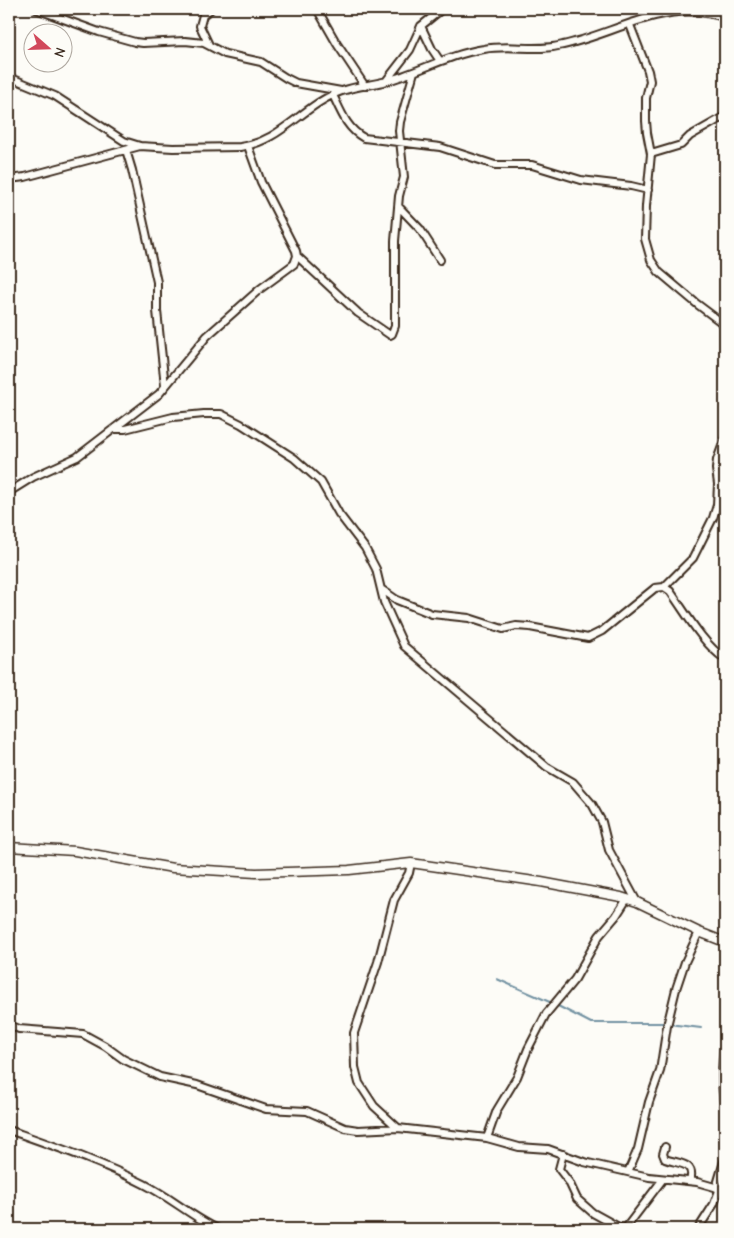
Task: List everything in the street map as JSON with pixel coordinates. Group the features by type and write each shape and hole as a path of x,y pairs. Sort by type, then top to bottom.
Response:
{"street":[{"path":"36,9 99,32 135,42 185,41 209,45 225,54 261,62 296,82 342,91"},
{"path":"209,45 200,26 203,15 211,9"},
{"path":"317,9 364,86"},
{"path":"386,81 410,50 421,26 442,9"},
{"path":"9,77 55,96 124,140 140,146 174,148 248,146 267,139 318,104 342,91 386,81 440,61 484,48 538,49 564,45 660,15 698,11 725,17"},
{"path":"630,24 648,70 650,81 646,98 647,138 651,154 646,206 646,239 651,260 659,272 697,304 725,324"},
{"path":"421,26 440,61"},
{"path":"248,146 261,182 297,256 358,313 390,335 395,326 398,207 404,176 400,122 414,72"},
{"path":"333,95 346,123 356,134 364,138 440,147 495,166 532,165 582,180 648,190"},
{"path":"651,154 680,145 690,136 725,116"},
{"path":"9,179 25,177 140,146"},
{"path":"126,150 157,282 157,311 165,386"},
{"path":"398,207 420,229 440,260"},
{"path":"9,492 33,477 77,457 159,394 207,336 260,289 290,268 297,256"},
{"path":"114,429 126,429 173,417 212,413 221,414 241,424 294,458 321,482 339,514 365,548 376,569 380,588 404,646 511,738 547,767 573,782 586,796 602,822 609,850 637,902"},
{"path":"380,588 396,600 432,614 469,618 503,628 516,626 530,627 588,638 602,631 655,588 664,587 693,558 713,518 718,498 717,460 725,438"},
{"path":"664,587 670,591 714,650 725,659"},
{"path":"9,847 75,850 173,868 256,873 330,871 410,863 541,882 627,899 725,942"},
{"path":"398,1128 374,1106 359,1083 355,1067 354,1033 378,962 394,900 409,873 410,863"},
{"path":"487,1138 498,1110 512,1086 528,1048 546,1014 575,979 599,936 627,899"},
{"path":"628,1172 640,1141 649,1102 660,1071 667,1026 685,962 699,932"},
{"path":"9,1025 19,1028 83,1034 94,1038 123,1059 160,1077 197,1085 260,1108 307,1111 341,1127 350,1129 398,1128 487,1138 519,1147 548,1149 584,1162 628,1172 663,1179 690,1181 721,1189"},
{"path":"725,1040 723,1065 725,1108"},
{"path":"9,1130 141,1182 192,1216 218,1229"},
{"path":"664,1147 663,1154 665,1159 691,1169 690,1181"},
{"path":"564,1154 559,1170 569,1182 577,1199 593,1213 624,1229 663,1179"},
{"path":"698,1229 721,1189 725,1158"}],"waterway":[{"path":"497,979 552,1003"},
{"path":"556,1005 591,1023 665,1023"},
{"path":"669,1024 701,1028"}]}
